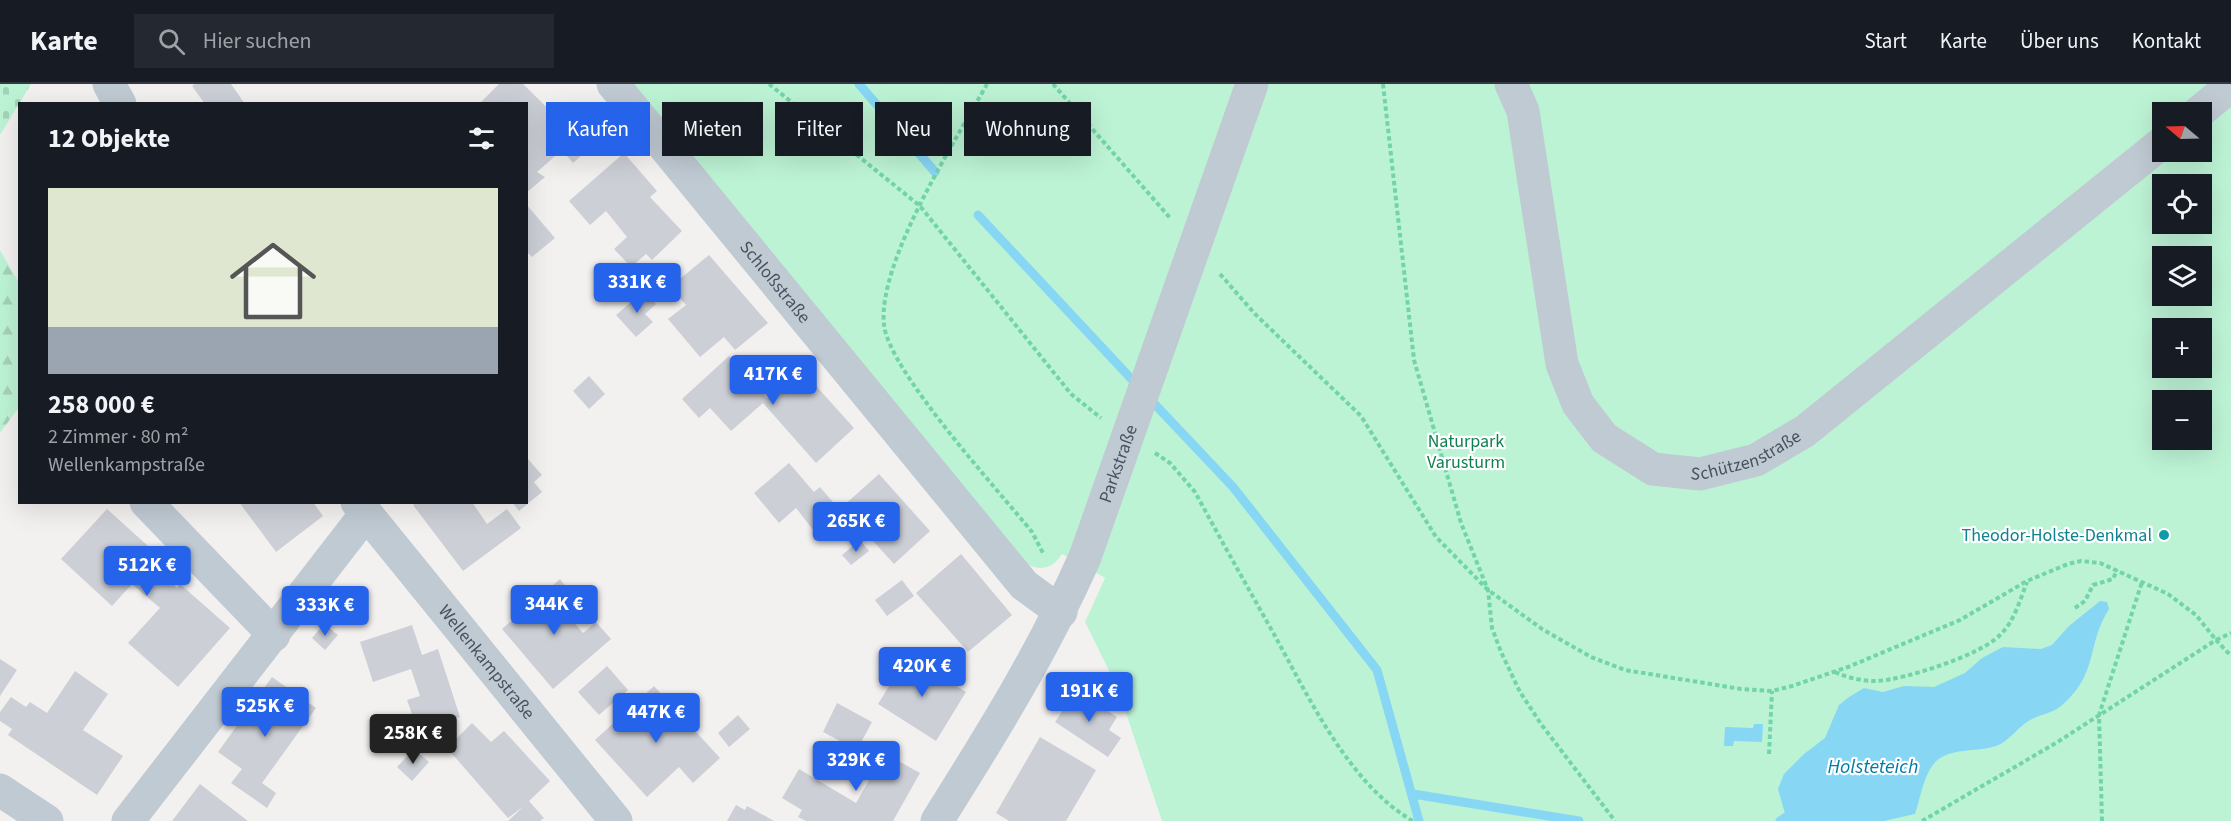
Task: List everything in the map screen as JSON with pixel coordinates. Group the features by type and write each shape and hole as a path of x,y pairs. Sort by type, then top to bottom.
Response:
{"street":[{"path":"109,84 119,102"},
{"name":"Schloßstraße","path":"613,84 1024,585 1061,612"},
{"name":"Parkstraße","path":"937,821 1033,665 1061,612 1085,557 1252,84"},
{"name":"Schützenstraße","path":"1511,84 1523,111 1563,364 1578,404 1604,438 1653,469 1700,474 1756,460 1805,431 2152,151"},
{"path":"2211,102 2231,86"},
{"path":"148,504 274,635"},
{"path":"128,821 274,635 361,509"},
{"name":"Wellenkampstraße","path":"361,509 616,821"},
{"path":"0,790 47,821"}],"path":[{"path":"987,84 920,206 889,281 884,304 884,326 892,349 915,387 1032,532 1047,561"},
{"path":"1053,84 1177,225"},
{"path":"1383,84 1414,360 1461,523 1488,590 1492,628 1520,692 1541,724 1615,821"},
{"path":"1216,270 1255,314 1361,416 1436,537 1488,590 1542,629 1591,657 1625,670 1741,689 1772,691 1835,672 1959,620 2027,581 2081,561 2100,562 2183,603 2231,656"},
{"path":"2075,608 2085,601 2093,585 2113,579 2117,570"},
{"path":"1835,672 1857,680 1877,681 1901,677 1968,655 2001,635 2014,615 2027,581"},
{"path":"2102,821 2100,715 2142,582"},
{"path":"1922,821 2100,715 2216,640 2231,633"},
{"path":"1769,754 1772,691"},
{"path":"1401,814 1413,821"}],"green space":[{"path":"0,84 31,84 18,102 0,135"},
{"name":"Naturpark Varusturm","path":"633,84 2231,84 2231,821 1162,821 1118,689 1085,622 1105,578 1062,554 1051,565 1038,568 1028,565 692,156 763,156 763,102 662,102 662,119"},
{"path":"0,250 18,282 18,408 0,433"}],"water":[{"name":"Holsteteich","path":"2100,601 2107,602 2109,609 2097,635 2087,671 2073,694 2058,708 2027,722 2001,744 1945,755 1938,760 1926,777 1915,814 1884,821 1788,821 1778,789 1784,774 1804,754 1825,738 1839,705 1849,697 1864,688 1883,692 1904,686 1934,687 1965,673 1982,658 2003,647 2041,649 2052,645 2069,626"},
{"path":"1754,724 1763,724 1762,742 1734,741 1733,746 1724,746 1725,727 1753,728"}],"building":[{"path":"195,84 231,84 244,102 204,102 192,86"},
{"path":"499,84 523,84 546,106 546,156 555,156 537,172 545,177 528,191 528,102 481,102"},
{"path":"567,156 581,156 573,163"},
{"path":"621,156 627,156 657,191 650,197 682,231 652,260 646,254 631,267 614,249 627,237 606,211 590,225 569,201"},
{"path":"528,206 555,238 532,257 528,253"},
{"path":"709,255 768,323 735,350 724,337 700,357 668,319 686,305 670,287"},
{"path":"644,291 656,304 645,314 653,322 636,337 616,315"},
{"path":"729,356 767,398 799,367 854,428 816,463 763,403 731,431 710,408 699,418 682,399"},
{"path":"589,376 605,394 589,409 573,391"},
{"path":"528,459 542,475 534,482 542,492 528,504"},
{"path":"789,463 814,492 820,487 839,509 814,531 796,508 779,523 754,493"},
{"path":"879,474 930,531 894,564 842,507"},
{"path":"240,504 314,504 323,516 276,552"},
{"path":"473,504 487,524 507,509 521,528 463,571 413,505"},
{"path":"514,504 527,504 519,511"},
{"path":"107,509 158,555 151,563 177,588 180,584 230,628 178,687 128,643 160,608 132,584 112,606 61,559"},
{"path":"860,540 869,551 851,565 842,555"},
{"path":"961,554 1012,615 968,652 916,593"},
{"path":"560,579 577,600 564,610 583,633 596,622 611,639 553,689 502,629"},
{"path":"902,580 914,596 887,616 875,600"},
{"path":"324,624 338,635 325,650 312,638"},
{"path":"412,625 422,655 438,649 460,717 418,731 407,700 420,696 411,669 373,682 360,642"},
{"path":"908,656 966,692 936,741 878,704"},
{"path":"0,659 17,670 0,696"},
{"path":"607,666 628,690 599,715 578,692"},
{"path":"75,671 108,694 83,730 123,756 97,795 8,735 12,729 0,721 0,712 11,697 26,707 30,702 47,713"},
{"path":"272,677 316,708 262,783 276,793 267,808 231,783 242,769 218,752"},
{"path":"654,686 720,758 693,783 679,767 647,797 595,740"},
{"path":"1076,690 1117,717 1109,730 1121,738 1108,757 1055,722"},
{"path":"837,703 872,722 857,750 823,732"},
{"path":"738,715 750,729 729,747 718,733"},
{"path":"472,723 491,742 504,731 550,781 529,801 544,818 540,821 508,821 524,806 508,818 447,748"},
{"path":"1040,737 1096,770 1066,821 1009,821 996,813"},
{"path":"866,743 920,773 893,821 806,821 798,817 802,810 782,798 799,769 856,803 872,775 853,764"},
{"path":"414,749 429,762 412,781 397,767"},
{"path":"200,784 248,821 172,821"},
{"path":"736,805 745,810 747,806 774,821 727,821"}],"waterway":[{"path":"859,84 935,172"},
{"path":"978,215 1139,387"},
{"path":"1148,397 1233,487 1377,670 1419,821"},
{"path":"1413,794 1579,821"},
{"path":"1780,821 1786,817"}],"place":[{"name":"Theodor-Holste-Denkmal","path":"2164,535"}]}
